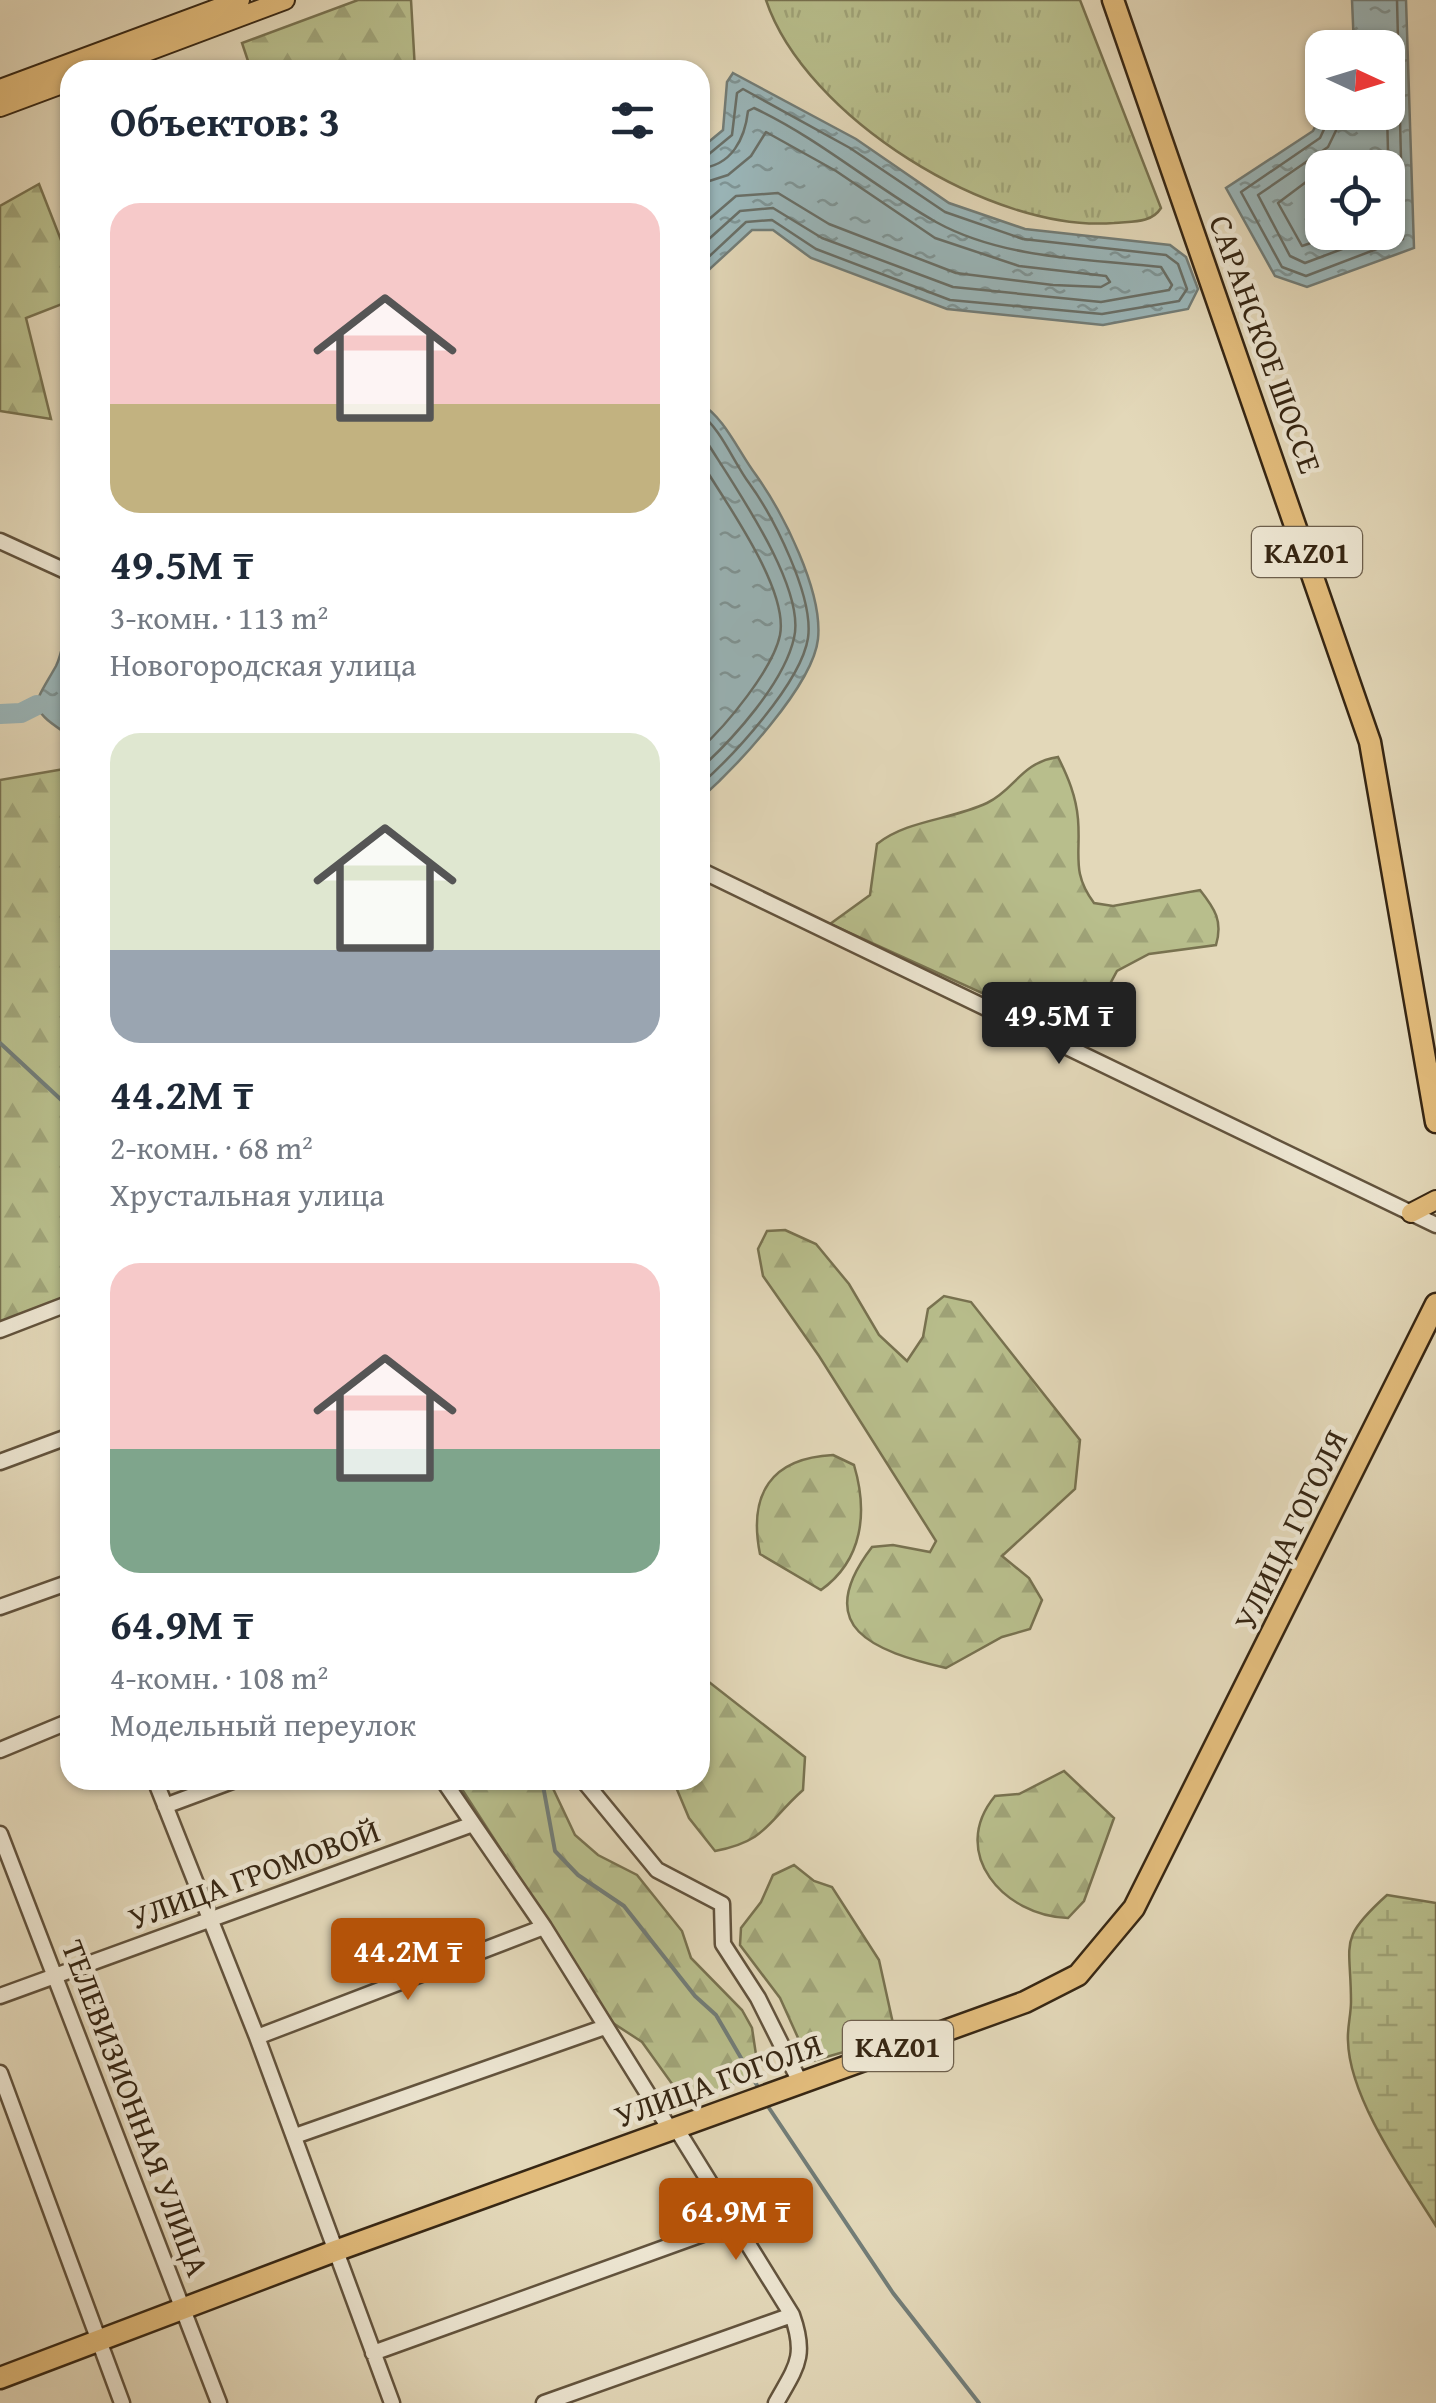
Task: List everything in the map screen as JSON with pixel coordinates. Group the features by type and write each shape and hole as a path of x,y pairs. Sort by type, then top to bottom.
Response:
{"highway":[{"name":"САРАНСКОЕ ШОССЕ","path":"1113,0 1370,742 1436,1122"},
{"name":"УЛИЦА ГОГОЛЯ","path":"0,2378 335,2251 1025,2002 1078,1976 1134,1908 1436,1304"}],"main road":[{"path":"78,60 240,0"},
{"path":"125,60 285,0"},
{"path":"0,89 60,67"},
{"path":"0,107 60,84"},
{"path":"1411,1213 1436,1200"}],"street":[{"path":"0,541 60,569"},
{"path":"710,875 1436,1224"},
{"path":"0,1330 60,1307"},
{"path":"0,1462 60,1440"},
{"path":"0,1608 60,1586"},
{"path":"0,1750 60,1725"},
{"path":"159,1790 257,2037 392,2403"},
{"path":"165,1806 208,1790"},
{"path":"450,1790 736,2222 792,2315 801,2342 799,2363 776,2403"},
{"path":"592,1790 657,1870 722,1904 722,1944 758,1998 800,2082"},
{"name":"УЛИЦА ГРОМОВОЙ","path":"0,1996 474,1824"},
{"name":"ТЕЛЕВИЗИОННАЯ УЛИЦА","path":"0,1834 219,2403"},
{"path":"257,2037 544,1928"},
{"path":"294,2136 605,2027"},
{"path":"0,2073 122,2403"},
{"path":"373,2353 736,2222"},
{"path":"544,2403 792,2315"}],"green space":[{"path":"358,0 411,0 414,60 248,60 242,43"},
{"path":"766,0 1080,0 1161,208 1140,221 1066,221 1014,209 961,188 909,159 861,125 820,86 787,44"},
{"path":"39,184 60,238 60,305 26,318 51,419 0,411 0,206"},
{"path":"1058,757 1077,811 1082,882 1094,903 1113,906 1200,890 1216,916 1216,945 1149,954 1117,971 1081,1038 830,924 870,895 877,844 915,825 987,803 1026,770"},
{"path":"60,770 60,1300 0,1323 0,780"},
{"path":"785,1230 816,1244 849,1284 879,1335 907,1361 923,1337 928,1309 944,1296 971,1302 1080,1440 1075,1489 1002,1556 1029,1578 1042,1600 1030,1629 1002,1637 946,1668 875,1644 859,1632 849,1616 847,1598 854,1575 872,1547 893,1545 930,1552 936,1541 819,1356 763,1276 758,1249 767,1231"},
{"path":"833,1455 854,1465 861,1517 854,1550 835,1578 821,1590 760,1554 758,1514 761,1497 779,1472 794,1463"},
{"path":"710,1683 805,1757 803,1790 765,1829 732,1847 715,1851 689,1818 677,1790 710,1790"},
{"path":"1064,1771 1114,1818 1084,1901 1068,1918 1045,1915 1004,1894 981,1859 978,1839 982,1818 995,1796 1019,1794"},
{"path":"462,1790 554,1790 575,1835 598,1855 637,1875 682,1931 691,1958 742,2010 752,2028 758,2068 722,2092 699,2095 675,2088 642,2042 613,2023"},
{"path":"794,1865 814,1881 832,1887 879,1960 896,2037 809,2062 780,1998 740,1945 741,1928 761,1902 773,1875"},
{"path":"1387,1895 1436,1903 1436,2226 1381,2137 1351,2063 1350,1942 1360,1922"}],"water":[{"path":"1352,0 1406,0 1414,248 1307,287 1275,276 1226,188 1313,131 1405,130 1405,30 1353,30"},
{"path":"733,73 856,139 949,203 1025,229 1170,245 1186,257 1198,289 1188,309 1103,325 947,309 811,258 773,230 752,230 710,269 710,141 723,130 727,82"},
{"path":"710,410 767,491 789,531 808,576 818,620 813,658 802,679 770,725 710,789"},
{"path":"60,654 60,728 46,718 38,705"}],"waterway":[{"path":"0,714 21,713 37,705"},
{"path":"0,1043 60,1099"},
{"path":"544,1790 555,1851 578,1875 624,1906 695,1996 716,2015 758,2087"},
{"path":"767,2105 893,2293 979,2403"}]}
